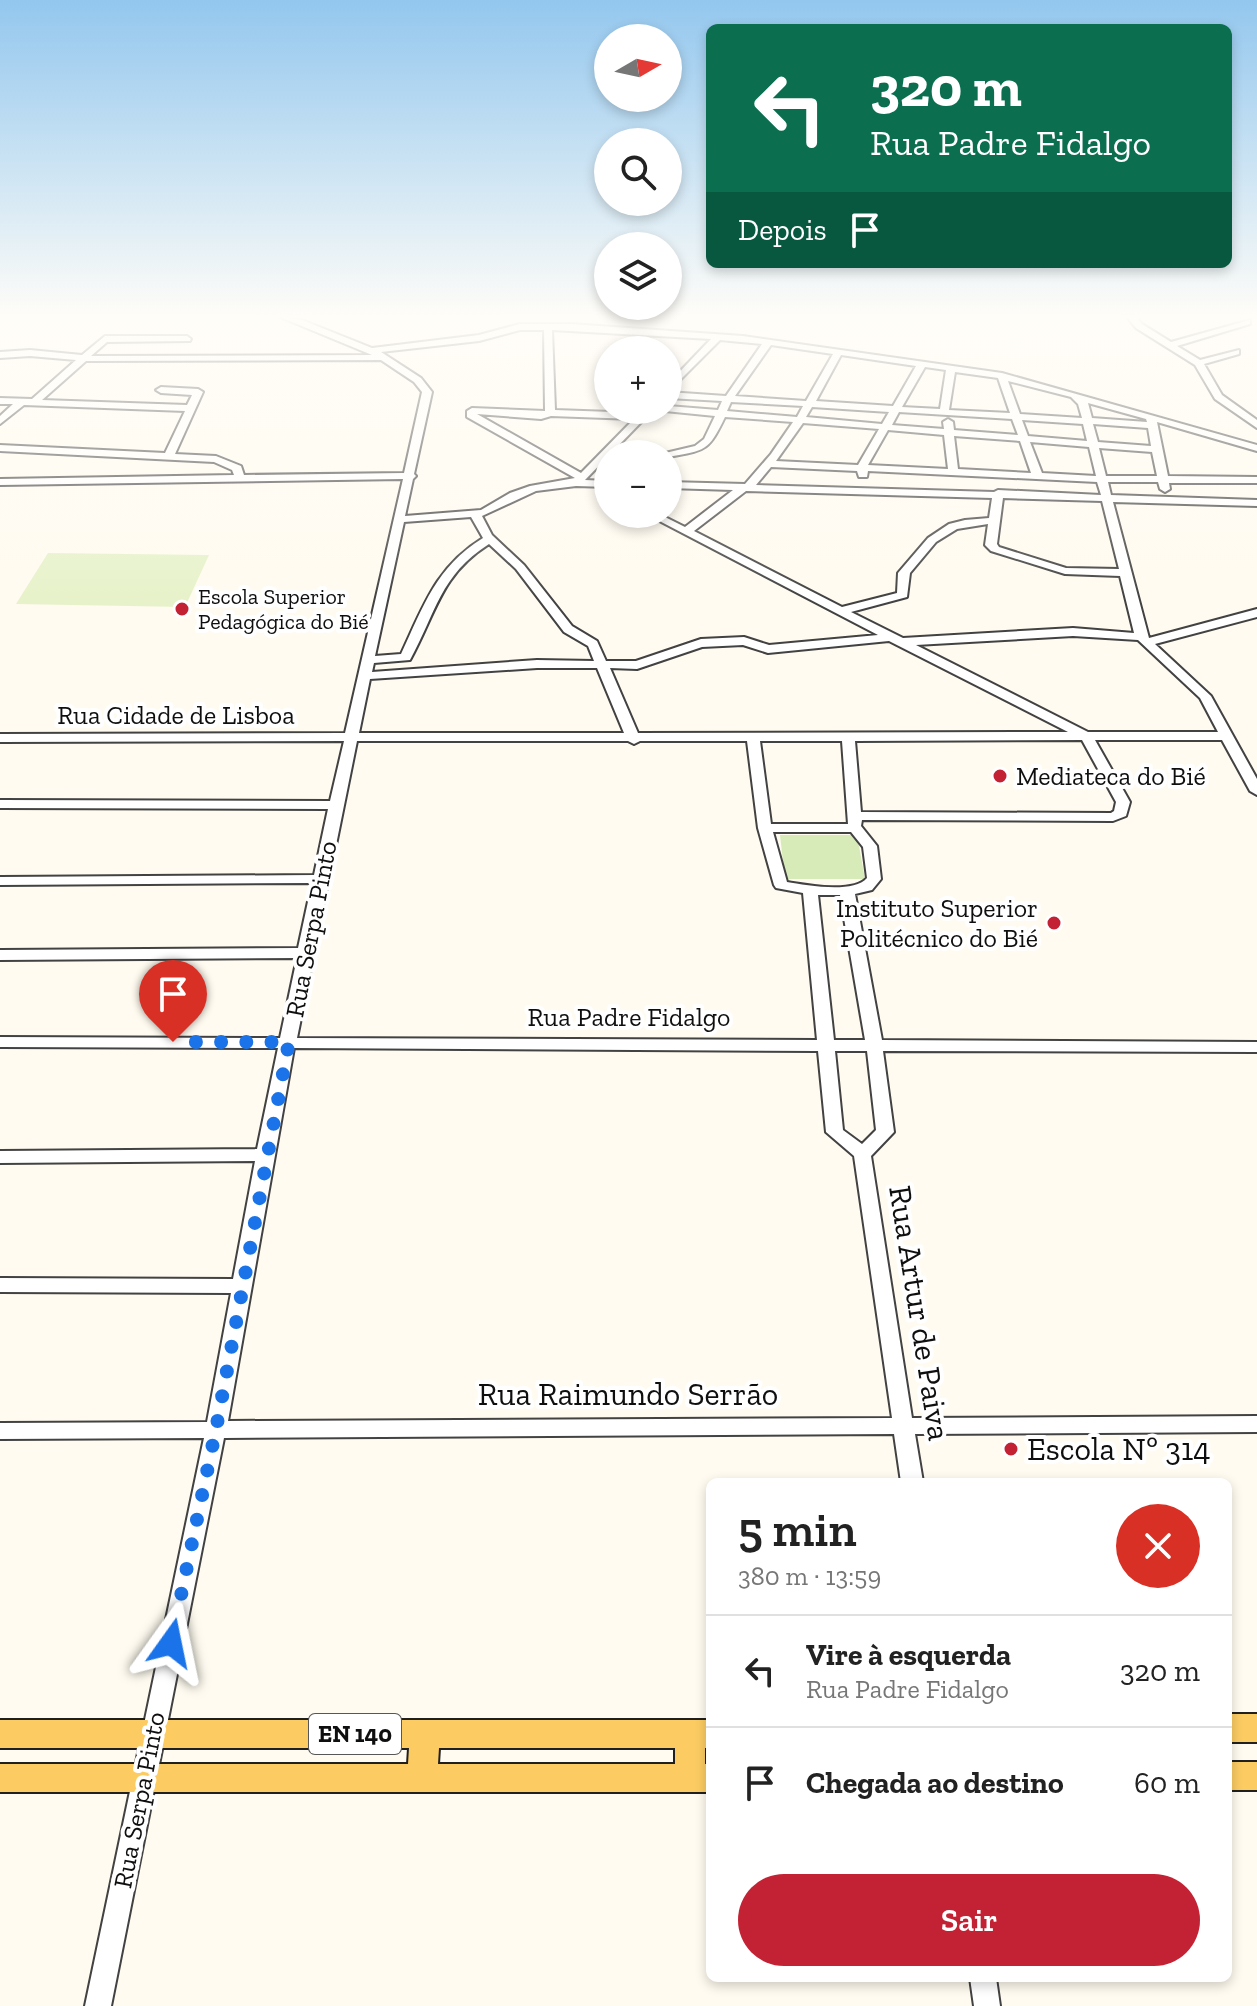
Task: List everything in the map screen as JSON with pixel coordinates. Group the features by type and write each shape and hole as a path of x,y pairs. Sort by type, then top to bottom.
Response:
{"main road":[{"path":"1232,1728 1257,1728"},
{"name":"EN 140","path":"0,1734 700,1734"},
{"path":"421,1778 426,1734"},
{"path":"700,1734 700,1778"},
{"path":"1232,1776 1257,1776"},
{"name":"EN 140","path":"0,1778 700,1778"}],"street":[{"path":"170,454 188,411"},
{"name":"Rua Serpa Pinto","path":"98,2006 142,1777 216,1429 265,1155 320,879 402,519 423,411"},
{"path":"477,411 471,413 578,480 594,484"},
{"path":"484,411 538,416 594,413"},
{"path":"683,411 1156,449"},
{"path":"682,450 702,446 724,411"},
{"path":"686,532 771,464 806,411"},
{"path":"864,489 862,467 898,411"},
{"path":"924,411 1151,422"},
{"path":"1016,411 1037,475"},
{"path":"1085,411 1144,639 1205,696 1257,791"},
{"path":"1119,411 1151,422 1257,448"},
{"path":"1237,411 1257,425"},
{"path":"946,412 953,471"},
{"path":"1151,422 1167,498"},
{"path":"621,440 635,424"},
{"path":"0,448 170,454 228,463 237,468 240,480"},
{"path":"771,464 1101,479 1257,480"},
{"path":"402,519 475,514 534,488 578,480 594,467"},
{"path":"0,482 411,476"},
{"path":"682,485 1257,503"},
{"path":"998,493 991,545 1007,555 1065,571 1126,573"},
{"path":"475,514 490,538 520,567 568,629 593,644 634,740"},
{"path":"840,611 903,595 904,573 935,537 965,520 995,521"},
{"path":"678,528 1087,737 1123,802 1121,813 1113,817 856,822 765,828"},
{"path":"366,668 406,657 442,576 469,550 490,538"},
{"path":"366,668 537,664 605,667 645,664 701,643 744,641 768,649 896,639 1073,632 1144,639 1257,613"},
{"name":"Rua Cidade de Lisboa","path":"0,738 634,740 1228,736"},
{"path":"753,739 765,828 781,885 847,891 867,887 874,879 870,846 856,822 848,739"},
{"path":"1238,755 1257,755"},
{"path":"0,804 336,805"},
{"path":"0,881 320,879"},
{"path":"810,890 835,1132 862,1154 885,1132 874,1044 847,891"},
{"path":"0,955 306,953"},
{"name":"Rua Padre Fidalgo","path":"0,1042 1257,1047"},
{"name":"Rua Artur de Paiva","path":"862,1154 911,1478"},
{"path":"0,1157 265,1155"},
{"path":"0,1285 241,1286"},
{"name":"Rua Raimundo Serrão","path":"0,1431 1257,1424"},
{"path":"984,1982 987,2006"}],"green space":[{"path":"48,553 209,555 185,607 16,604"},
{"path":"780,835 857,835 865,879 785,879"}],"place":[{"name":"Escola Superior Pedagógica do Bié","path":"182,609"},
{"name":"Mediateca do Bié","path":"1000,776"},
{"name":"Instituto Superior Politécnico do Bié","path":"1054,923"},
{"name":"Escola Nº 314","path":"1011,1449"}],"route":[{"path":"171,1643 216,1429 260,1181 289,1042 173,1042"}]}
